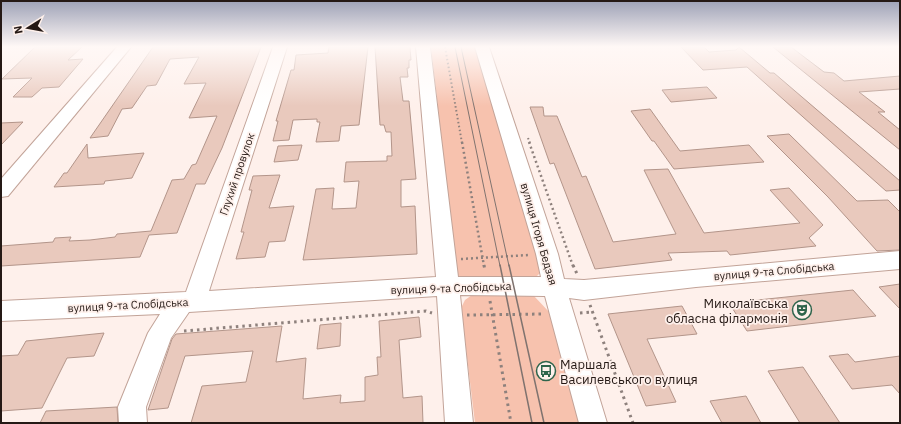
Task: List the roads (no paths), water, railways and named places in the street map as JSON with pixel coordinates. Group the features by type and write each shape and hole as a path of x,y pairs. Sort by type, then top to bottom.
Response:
{"street":[{"path":"1,191 107,67"},
{"name":"Глухий провулок","path":"133,423 132,407 160,332 189,302 273,67"},
{"path":"425,67 448,286 459,423"},
{"name":"вулиця Ігоря Бедзая","path":"488,67 547,254 555,288 593,423"},
{"name":"вулиця 9-та Слобідська","path":"1,311 189,302 448,286 532,286 584,290 696,278 900,260"}],"tram line":[{"path":"459,67 500,266"},
{"path":"465,67 509,266"},
{"path":"500,265 532,423"},
{"path":"509,265 544,423"}],"place":[{"name":"Миколаївська обласна філармонія","path":"802,310"},
{"name":"Маршала Василевського вулиця","path":"546,371"}]}
